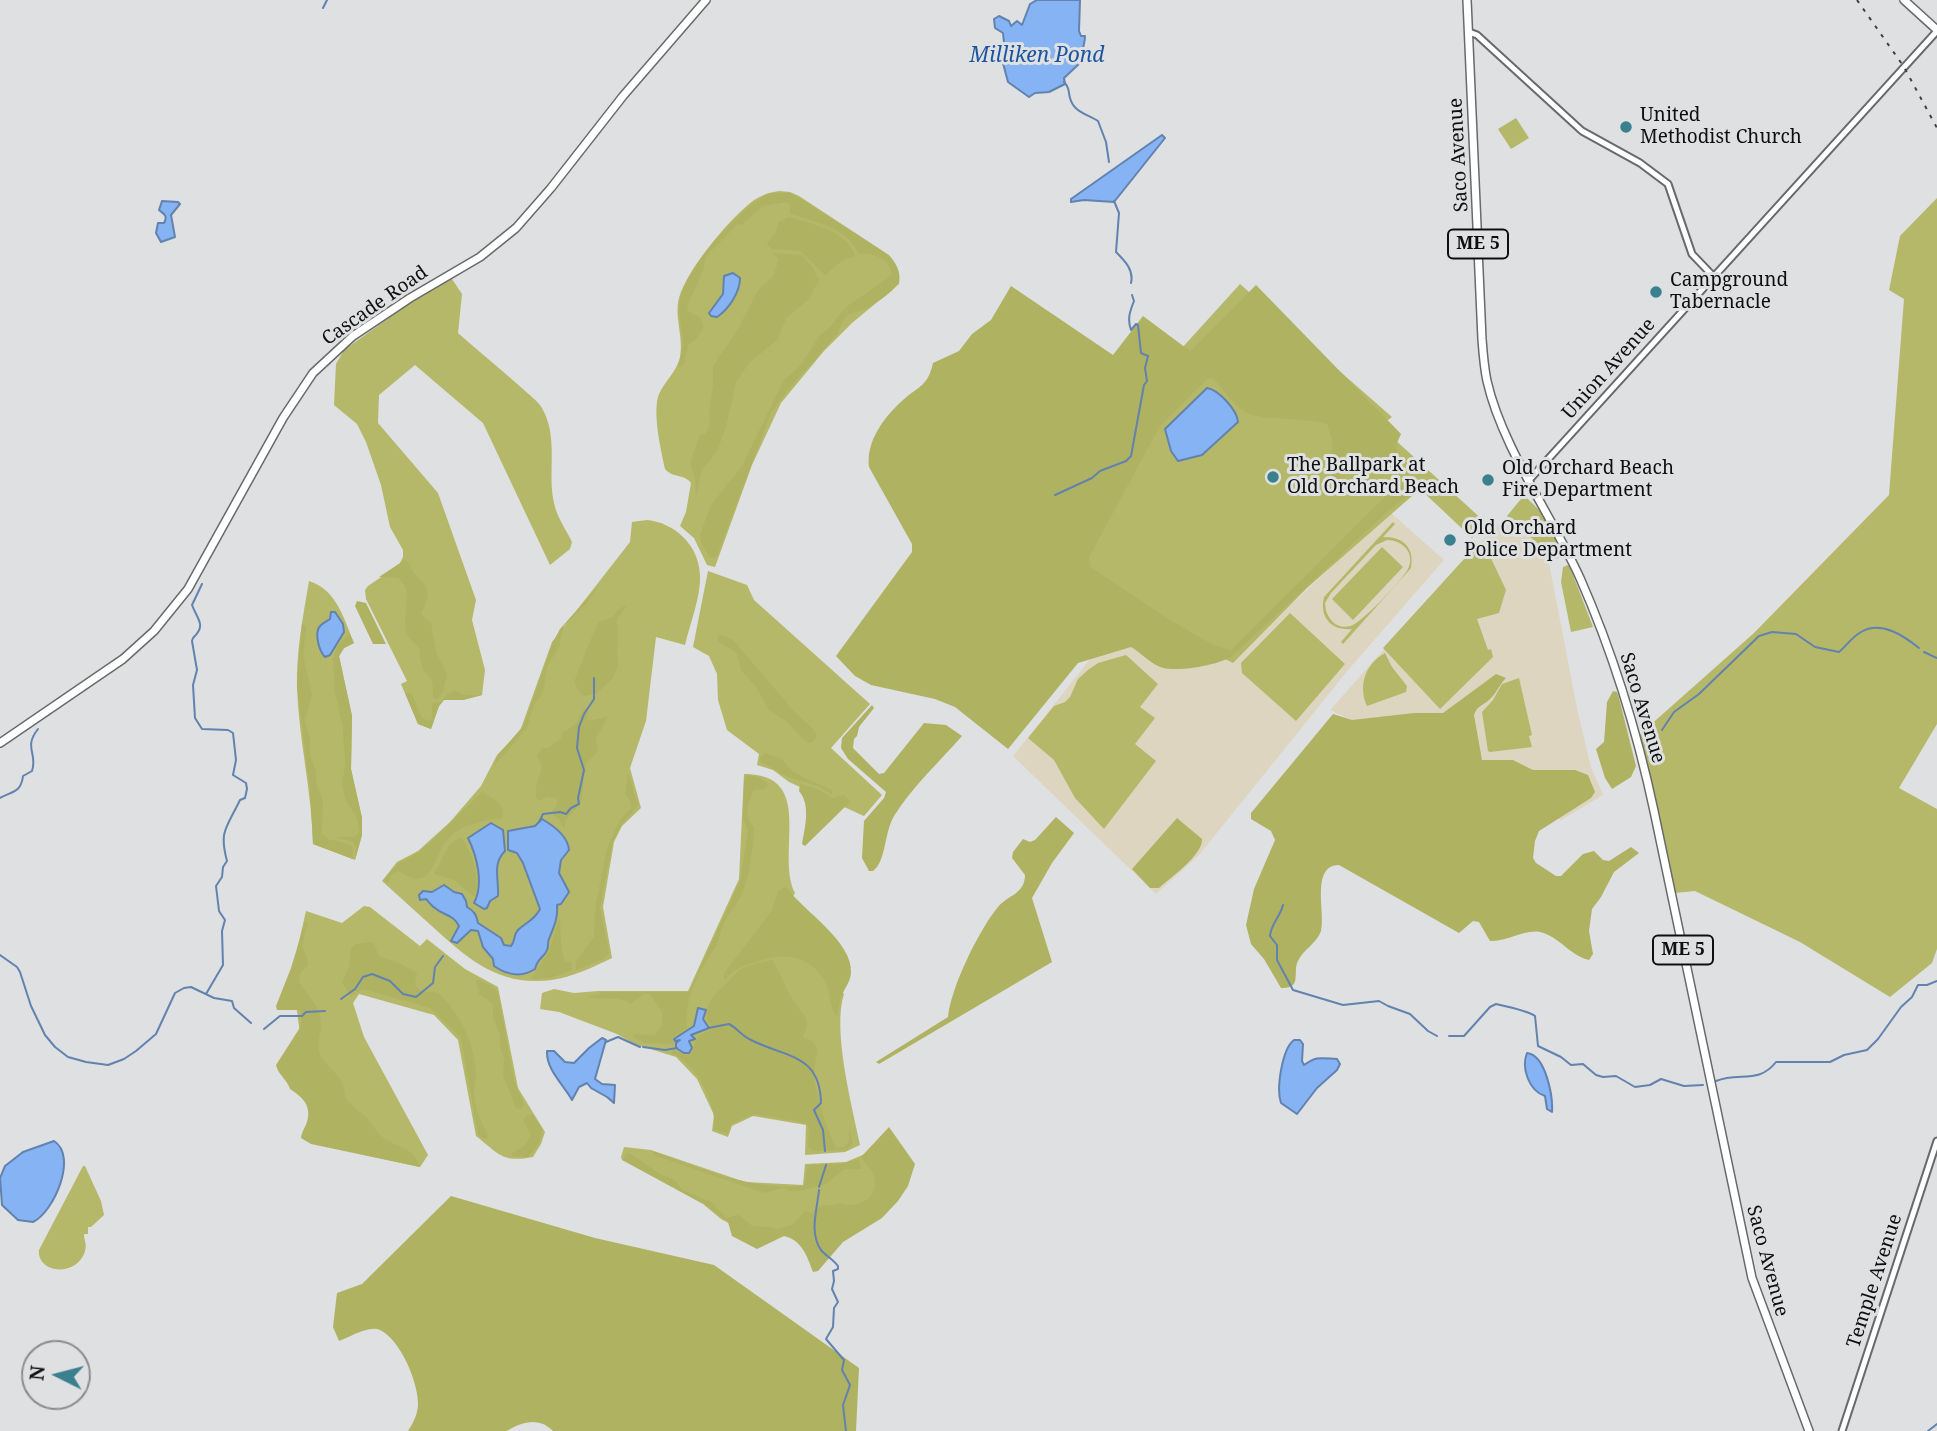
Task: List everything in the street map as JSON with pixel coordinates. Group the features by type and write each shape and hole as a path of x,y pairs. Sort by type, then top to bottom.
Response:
{"main road":[{"name":"Cascade Road","path":"0,743 122,659 161,624 188,589 283,418 313,373 338,348 363,329 480,257 516,228 623,96 706,0"},
{"name":"Saco Avenue","path":"1467,0 1485,369 1497,413 1583,584 1622,688 1637,739 1752,1278 1809,1431"},
{"path":"1904,0 1937,30"}],"street":[{"name":"Union Avenue","path":"1530,479 1937,30"},
{"path":"1469,32 1477,36 1582,131 1640,163 1668,184 1692,254 1714,277"},
{"name":"Temple Avenue","path":"1842,1431 1937,1141"}],"shaded area":[{"path":"1390,512 1444,560 1349,669 1199,855 1156,894 1013,756 1134,604 1230,662"},
{"path":"1509,514 1555,556 1549,563 1578,713 1591,767 1603,795 1561,820 1330,710 1475,547"}],"green space":[{"path":"1516,118 1529,138 1511,149 1498,129"},
{"path":"779,191 799,196 889,255 898,268 899,284 852,323 824,351 781,403 752,465 715,567 707,565 694,538 680,526 686,512 691,483 665,469 658,431 657,402 680,357 678,305 691,273 710,245 744,208 760,197"},
{"path":"769,193 790,193 798,197 888,255 894,262 899,280 893,290 880,300 847,316 838,333 771,413 717,556 710,558 700,535 711,505 742,466 784,380 801,365 819,336 846,307 892,275 891,269 880,257 858,254 847,238 839,232 790,213 790,205 786,202 763,206 742,225 738,224 706,256 687,305 688,311 701,318 703,328 697,338 688,345 684,364 679,369 683,343 679,305 685,286 703,255 716,240 743,212"},
{"path":"1937,198 1937,724 1899,788 1937,809 1937,949 1932,963 1890,997 1800,942 1695,891 1675,893 1638,736 1754,633 1889,495 1904,299 1889,290 1900,236"},
{"path":"789,217 837,235 852,248 855,256 842,261 825,275 800,251 771,249 767,243 776,232 778,222"},
{"path":"772,253 802,255 819,280 808,300 787,317 777,340 749,363 736,382 726,427 717,451 702,470 696,498 695,478 690,464 700,434 705,434 710,425 713,366 738,329 758,290 773,276 779,259"},
{"path":"452,279 462,294 458,333 542,408 550,431 554,503 559,519 572,542 570,549 550,565 483,423 415,365 379,395 378,423 438,493 476,600 472,620 485,670 482,695 463,700 444,700 439,706 431,729 418,724 401,684 407,681 366,599 365,590 368,586 399,565 403,550 390,527 381,485 366,442 357,424 334,405 336,364 344,350 421,295"},
{"path":"1240,284 1392,417 1380,426 1486,523 1472,538 1420,489 1307,588 1233,663 1164,629 1025,540 1084,456"},
{"path":"1256,285 1401,434 1396,445 1398,458 1382,471 1360,453 1344,456 1339,472 1343,490 1340,495 1332,493 1332,439 1327,424 1252,415 1236,405 1214,379 1208,378 1160,426 1089,557 1091,567 1183,628 1219,647 1231,650 1391,491 1409,482 1418,486 1418,489 1389,510 1231,657 1195,668 1174,669 1155,664 1131,647 1078,663 1008,749 955,707 935,699 871,685 855,676 836,656 912,552 912,544 869,467 873,439 889,414 926,381 933,363 959,351 972,334 991,320 1011,286 1113,355 1143,316 1190,351"},
{"path":"1526,497 1541,512 1563,554 1562,557 1555,559 1507,516 1521,499"},
{"path":"647,520 667,526 684,537 699,564 700,583 685,645 656,637 646,721 630,768 641,808 622,826 614,842 603,907 612,958 560,979 533,981 501,975 460,951 382,881 397,862 418,851 450,822 481,786 497,755 520,731 552,642 630,542 632,522"},
{"path":"1393,522 1395,524 1383,537 1402,541 1406,545 1411,555 1411,568 1343,644 1341,642 1352,629 1338,628 1329,622 1323,611 1324,597","holes":["1387,540 1398,542 1409,553 1410,563 1404,575 1363,618 1346,627 1335,624 1326,611 1325,603 1331,593 1376,545"]},
{"path":"1382,547 1403,567 1353,620 1332,599"},
{"path":"1475,547 1487,550 1506,590 1499,613 1477,619 1493,657 1440,709 1383,648"},
{"path":"406,559 413,572 426,586 428,598 421,614 431,623 437,655 447,674 443,692 437,700 433,697 431,679 420,661 419,649 406,630 406,589 398,578 379,577"},
{"path":"1568,565 1593,627 1571,632 1561,582 1563,567"},
{"path":"708,571 747,585 754,600 870,704 831,748 882,795 864,816 789,782 773,770 757,765 759,754 727,730 718,700 717,674 709,656 693,647"},
{"path":"309,581 319,585 333,598 354,643 344,648 339,656 352,716 351,769 362,818 362,835 355,860 313,844 297,688 302,621"},
{"path":"600,584 586,604 564,626 559,647 547,667 543,693 534,704 527,728 493,767 498,755 524,725 560,629"},
{"path":"357,601 366,603 386,644 373,644 355,606"},
{"path":"627,605 617,620 618,665 613,678 596,694 584,696 575,681 597,626 599,622 613,617 619,609"},
{"path":"1290,613 1345,664 1296,721 1242,673 1241,663"},
{"path":"302,623 306,628 303,655 312,695 305,721 310,739 310,756 323,800 322,834 328,839 352,845 353,859 313,844 310,790 297,686"},
{"path":"350,634 354,643 344,648 339,656 352,716 351,769 362,818 362,835 355,860 356,848 353,842 335,837 355,837 360,830 342,786 345,764 343,729 335,692 333,660 338,645"},
{"path":"719,634 733,640 793,710 814,730 817,736 814,741 806,742 785,720 769,710 756,687 741,670 737,653 718,641"},
{"path":"1385,653 1407,686 1406,692 1367,706 1363,691 1365,676 1372,663"},
{"path":"1126,655 1158,684 1140,707 1155,718 1135,744 1156,761 1104,829 1075,798 1054,760 1028,738 1054,706 1070,697 1078,679 1088,670 1098,663"},
{"path":"1496,674 1506,678 1474,715 1482,760 1513,760 1533,770 1575,770 1588,775 1595,792 1591,798 1539,831 1533,858 1536,863 1556,876 1561,876 1583,854 1594,851 1603,860 1609,861 1631,847 1639,853 1614,872 1592,909 1589,931 1593,954 1589,960 1540,932 1528,932 1490,941 1479,922 1473,921 1459,933 1339,865 1330,867 1322,881 1321,931 1298,961 1296,979 1292,986 1281,988 1264,959 1251,944 1246,925 1254,889 1275,840 1271,831 1251,819 1251,813 1333,714 1352,720 1414,713 1443,713"},
{"path":"1519,678 1532,735 1529,736 1532,747 1490,752 1482,712 1502,684"},
{"path":"455,690 464,695 482,695 463,700 444,700 439,706 431,729 418,724 405,693 412,694 422,718 429,721 432,719 432,703 442,702 446,695"},
{"path":"1613,691 1617,692 1619,698 1636,766 1631,777 1612,789 1605,778 1596,749 1604,742 1607,702"},
{"path":"872,705 874,708 859,727 853,748 879,774 884,773 924,723 946,725 962,736 901,805 891,823 880,861 873,871 869,871 862,858 864,821 886,792 848,759 841,748 842,738"},
{"path":"588,708 587,721 608,717 596,738 598,751 586,764 581,803 566,819 564,829 559,819 551,813 557,804 557,798 547,797 540,801 536,798 542,767 537,756 542,748 548,748 561,738 562,733 576,724 584,709"},
{"path":"765,753 782,759 791,770 832,790 832,795 820,787 786,776 761,762 760,757"},
{"path":"628,773 638,805 622,824 613,841 600,908 609,953 603,959 576,970 576,961 594,937 595,909 607,848 620,820 631,808 625,793"},
{"path":"744,774 766,777 780,787 787,801 790,876 795,893 777,923 844,994 840,1027 842,1047 860,1145 845,1152 805,1155 806,1125 753,1116 732,1126 728,1137 712,1131 714,1115 697,1079 676,1057 634,1044 617,1034 559,1012 540,1009 542,993 554,989 574,993 688,991 739,879"},
{"path":"747,775 759,777 768,784 765,789 754,790 748,804 749,818 754,827 744,889 694,986 688,1006 687,1028 672,1038 674,1044 645,1043 633,1037 634,1034 654,1035 662,1026 662,1012 650,994 643,994 631,1004 620,999 586,996 599,995 601,992 689,992 740,881 748,831 743,818 744,781"},
{"path":"800,784 820,790 832,798 844,795 850,802 805,846 802,844 806,809 799,791"},
{"path":"482,792 500,805 502,818 472,824 452,835 444,844 432,868 423,877 413,878 398,871 392,874 388,883 384,880 397,864 419,852"},
{"path":"1056,817 1074,833 1052,863 1032,898 1052,962 879,1064 876,1062 948,1017 960,975 983,930 998,907 1019,890 1024,881 1025,875 1012,858 1013,852 1023,839 1030,842 1035,840"},
{"path":"1177,818 1202,839 1201,845 1192,859 1178,872 1159,888 1150,888 1132,869"},
{"path":"460,837 469,849 474,865 477,882 475,896 454,880 434,874 449,845"},
{"path":"786,887 836,938 849,961 851,973 841,998 838,1015 833,1010 823,978 811,965 796,958 780,956 762,960 742,967 725,980 724,978 724,973 771,912 779,890"},
{"path":"364,906 370,907 420,946 427,939 465,969 498,987 518,1088 545,1132 533,1157 507,1158 476,1136 458,1040 434,1015 359,994 353,1003 364,1037 428,1155 420,1167 360,1154 302,1049 294,963 306,911 342,923"},
{"path":"560,917 563,957 565,962 571,961 572,970 551,978 531,979 549,951"},
{"path":"305,922 308,923 302,946 308,965 301,972 299,982 319,1012 321,1056 341,1081 349,1103 367,1118 380,1135 413,1154 420,1167 311,1144 301,1138 307,1122 307,1106 302,1098 290,1089 276,1065 301,1026 301,1010 277,1010 276,1006"},
{"path":"374,943 381,956 417,972 415,985 420,991 438,993 458,1018 472,1049 476,1073 475,1103 489,1137 484,1139 478,1135 461,1039 456,1033 430,1008 363,989 350,996 342,983 349,967 351,949 356,944"},
{"path":"773,960 790,995 806,1019 803,1037 813,1042 817,1048 815,1081 830,1134 837,1148 844,1147 849,1141 849,1129 853,1144 847,1150 813,1151 808,1147 809,1128 806,1123 754,1114 731,1124 728,1134 714,1129 712,1108 703,1085 688,1065 671,1053 674,1050 686,1055 693,1052 697,1038 710,1030 706,1014 709,1004 736,972"},
{"path":"478,979 498,992 514,1080 524,1105 521,1109 516,1108 503,1076 504,1057 500,1048 500,1035 493,1019 493,1004 479,994 476,981"},
{"path":"532,1114 542,1128 539,1144 528,1157 512,1156 512,1153 524,1146 531,1135 523,1120"},
{"path":"889,1127 915,1164 908,1186 882,1218 843,1242 818,1271 813,1272 803,1250 790,1238 784,1236 757,1249 732,1236 728,1222 704,1204 623,1160 627,1153 631,1154 658,1173 676,1181 682,1190 711,1202 726,1218 739,1215 752,1226 778,1229 792,1225 805,1211 811,1213 822,1205 850,1205 866,1200 875,1188 875,1182 872,1171 861,1157"},
{"path":"624,1147 651,1150 745,1182 803,1185 805,1164 846,1162 865,1154 872,1155 885,1195 789,1233 734,1226 703,1204 622,1160"},
{"path":"652,1151 726,1177 764,1185 804,1186 808,1165 840,1164 858,1159 862,1169 844,1169 826,1184 800,1191 783,1188 764,1193 654,1155"},
{"path":"83,1166 101,1201 104,1215 88,1227 88,1234 84,1234 86,1248 79,1261 65,1269 50,1267 40,1258 39,1250"},
{"path":"451,1196 595,1238 714,1265 859,1368 856,1431 553,1431 542,1424 531,1422 507,1431 408,1431 417,1413 418,1397 402,1353 388,1335 376,1329 365,1330 339,1341 333,1327 337,1293 362,1284"}],"water":[{"name":"Milliken Pond","path":"1037,0 1080,0 1079,31 1085,39 1080,63 1064,78 1065,84 1029,97 1008,82 1000,52 1004,43 1003,33 995,28 994,19 999,16 1009,21 1011,26 1017,21 1022,25 1030,4"},
{"path":"1162,135 1165,138 1114,202 1071,202 1071,199"},
{"path":"162,201 180,204 171,215 175,237 161,242 156,233 158,223 164,223 166,219 159,210"},
{"path":"733,273 740,278 736,294 721,314 717,317 711,316 709,313 723,294 724,276"},
{"path":"1207,388 1227,401 1238,422 1202,455 1178,461 1171,451 1165,429"},
{"path":"331,612 335,612 343,624 344,632 330,655 325,657 319,646 317,633 320,626 330,619"},
{"path":"542,819 560,832 568,845 569,850 561,860 559,873 569,892 561,904 557,905 548,949 535,969 525,974 504,972 494,966 493,959 483,947 478,931 471,930 457,943 451,941 459,926 457,922 426,899 420,900 419,895 423,891 432,892 444,885 462,894 478,923 501,938 504,945 511,946 516,932 540,909 523,863 517,853 508,850 508,831 535,826"},
{"path":"491,823 503,830 505,851 497,866 498,896 484,909 474,903 479,879 468,838"},
{"path":"698,1008 706,1010 703,1019 709,1028 691,1035 695,1039 689,1041 692,1048 689,1053 684,1053 676,1048 676,1043 680,1040 674,1039 694,1026"},
{"path":"602,1038 606,1040 595,1079 602,1084 615,1085 614,1103 587,1083 579,1087 572,1100 552,1071 547,1051 554,1051 565,1062 574,1063"},
{"path":"1294,1040 1300,1040 1303,1044 1304,1065 1323,1058 1337,1059 1340,1064 1297,1114 1281,1103 1279,1089 1283,1060"},
{"path":"1527,1053 1534,1055 1544,1069 1550,1087 1552,1112 1547,1109 1545,1096 1535,1089 1528,1078 1525,1065"},
{"path":"54,1141 61,1148 64,1159 55,1196 49,1207 33,1222 18,1220 2,1205 0,1178 5,1166 23,1152"}],"waterway":[{"path":"323,8 327,0"},
{"path":"1064,82 1075,107 1098,121 1106,142 1109,162"},
{"path":"1114,201 1119,213 1116,252 1130,270 1131,283"},
{"path":"1055,495 1092,478 1100,471 1126,461 1131,456 1147,381 1145,368 1148,356 1141,353 1138,325 1131,330 1129,315 1134,301 1132,295"},
{"path":"202,584 192,605 200,626 192,641 197,670 193,685 195,718 202,729 228,730 233,733 236,760 233,775 246,783 247,789 245,798 240,800 224,836 227,861 216,886 219,911 225,920 222,931 223,965 206,994"},
{"path":"1662,730 1674,712 1699,694 1759,636 1772,632 1796,634 1815,647 1839,652 1858,634 1876,628 1892,631 1919,648"},
{"path":"1924,652 1937,658"},
{"path":"539,822 543,814 566,814 579,804 584,770 577,748 579,727 594,699 594,678"},
{"path":"0,798 18,789 23,776 32,771 31,746 38,729"},
{"path":"1283,905 1270,936 1277,945 1277,960 1293,990 1343,1005 1379,1001 1410,1014 1437,1036"},
{"path":"0,955 20,972 31,1006 45,1035 68,1057 86,1062 108,1065 136,1051 156,1034 175,993 184,988 191,987 214,998 232,1001 234,1008 251,1023"},
{"path":"341,999 355,989 363,977 372,974 390,981 403,994 416,997 433,983 435,967 443,956"},
{"path":"1716,1081 1762,1073 1776,1062 1830,1062 1844,1055 1867,1050 1912,997 1918,985 1937,981"},
{"path":"1449,1036 1464,1036 1490,1007 1496,1004 1535,1016 1538,1046 1571,1065 1583,1064 1596,1075 1616,1076 1635,1087 1650,1085 1661,1079 1684,1086 1703,1085"},
{"path":"264,1029 280,1016 302,1016 306,1012 325,1011"},
{"path":"708,1028 729,1024 748,1038 808,1066 819,1087 821,1103 814,1110 823,1130 825,1151"},
{"path":"606,1042 618,1037 640,1047"},
{"path":"643,1047 665,1050 677,1048"},
{"path":"819,1187 826,1165"},
{"path":"819,1190 815,1236 821,1250 838,1266 838,1269 833,1271 832,1289 838,1302 834,1308 833,1327 826,1339 844,1360 842,1370 850,1385 843,1405 846,1431"},
{"path":"1928,1431 1937,1424"}],"railway":[{"path":"1857,0 1904,67 1937,128"}],"place":[{"name":"United Methodist Church","path":"1626,127"},
{"name":"Campground Tabernacle","path":"1656,292"},
{"name":"The Ballpark at Old Orchard Beach","path":"1273,477"},
{"name":"Old Orchard Beach Fire Department","path":"1488,480"},
{"name":"Old Orchard Police Department","path":"1450,540"}]}
